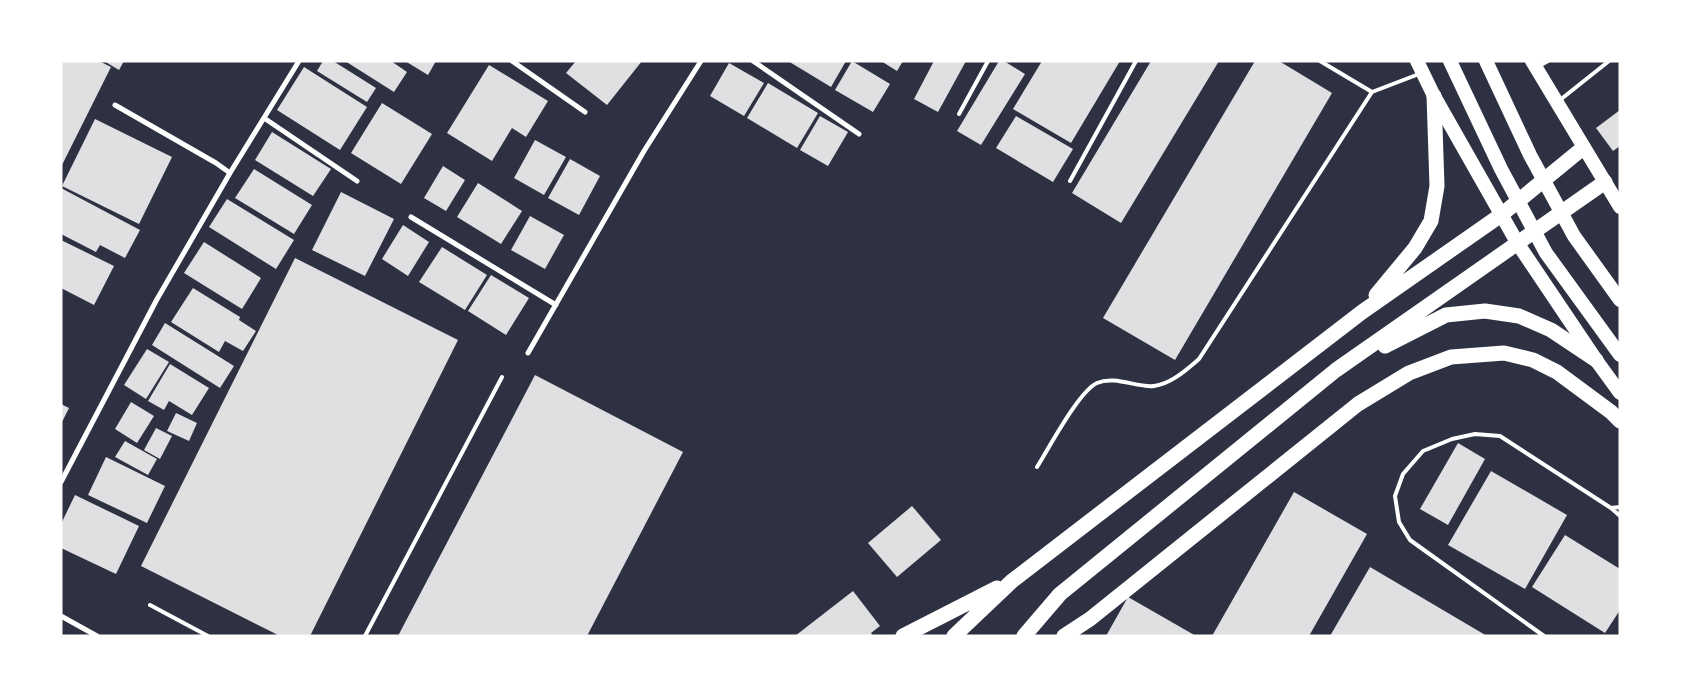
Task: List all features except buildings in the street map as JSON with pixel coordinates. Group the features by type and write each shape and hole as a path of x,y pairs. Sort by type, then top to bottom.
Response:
{"highway":[{"path":"1450,61 1501,169 1546,253 1620,355"},
{"path":"1486,61 1530,155 1570,228 1620,300"},
{"path":"1534,65 1620,207"},
{"path":"1420,67 1434,96 1518,244 1620,393"},
{"path":"1362,312 1415,248 1431,221 1437,186 1434,96"},
{"path":"954,636 1012,581 1362,312 1501,215 1583,148"},
{"path":"1024,636 1060,594 1336,370 1605,182"},
{"path":"1336,370 1446,315 1485,311 1519,316 1551,330 1596,360"},
{"path":"1064,636 1090,619 1358,404 1409,373 1451,357 1504,353 1533,360 1557,372 1611,412 1620,421"},
{"path":"903,636 1012,581"}],"street":[{"path":"61,482 156,301 230,173 299,61"},
{"path":"512,61 585,112"},
{"path":"528,353 644,151 701,61"},
{"path":"753,61 859,134"},
{"path":"115,105 230,173"},
{"path":"264,118 357,181"},
{"path":"411,217 556,305"},
{"path":"61,616 97,636"}],"lane":[{"path":"959,114 988,61"},
{"path":"1070,181 1136,61"},
{"path":"1320,61 1372,92"},
{"path":"1534,65 1548,61"},
{"path":"1557,103 1609,61"},
{"path":"1037,467 1086,392 1097,383 1110,380 1154,386 1177,377 1198,359 1372,92 1420,67"},
{"path":"366,636 502,377"},
{"path":"1544,636 1410,540 1399,522 1395,496 1403,474 1423,451 1452,439 1475,434 1500,436 1611,508 1620,516"},
{"path":"1611,508 1620,507"},
{"path":"150,605 208,636"}]}
